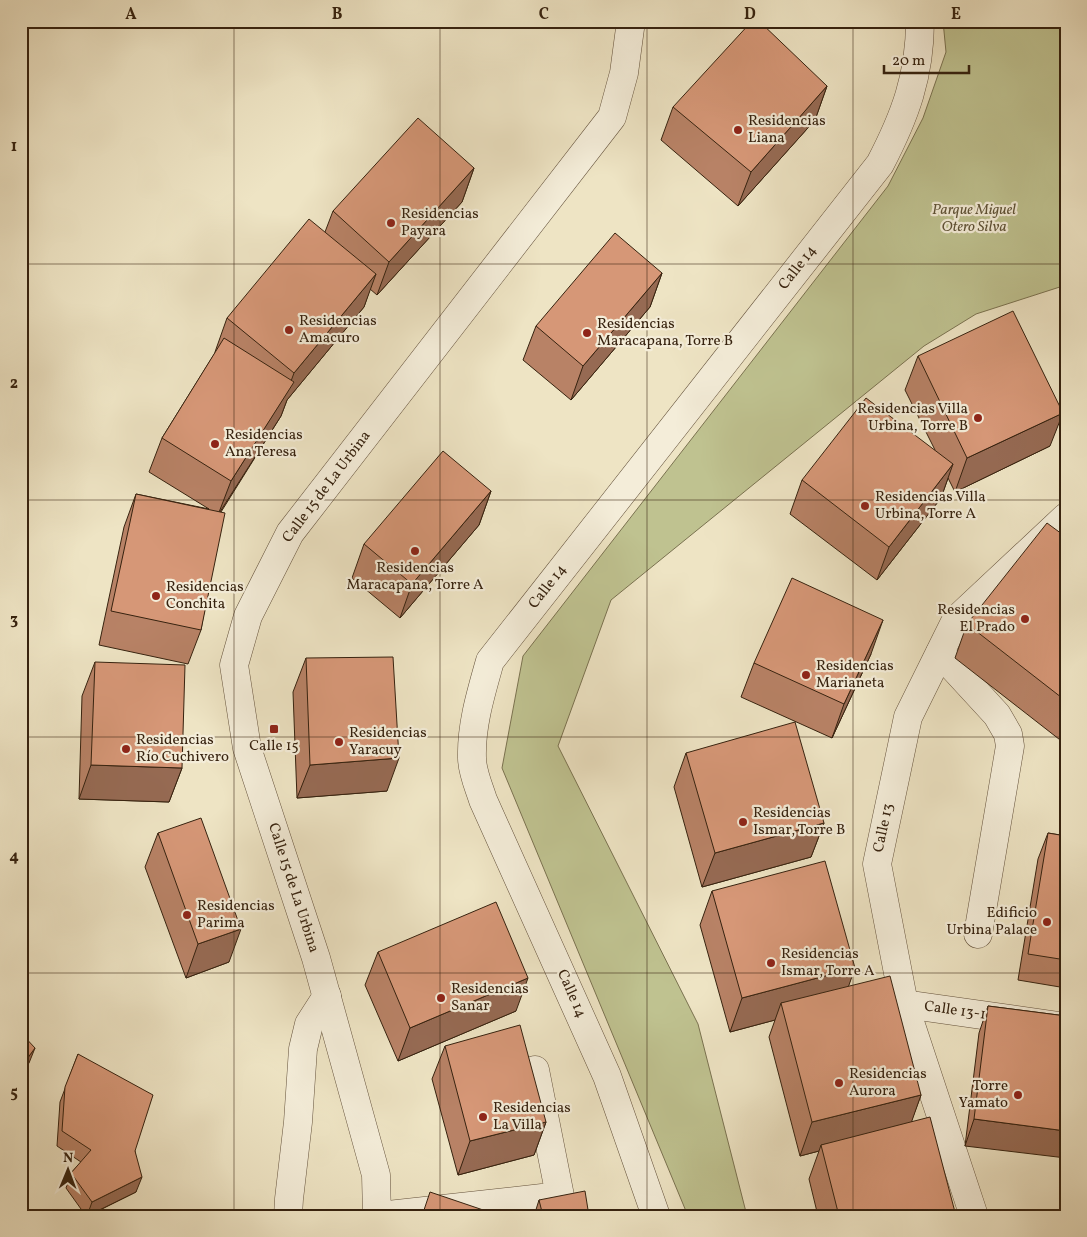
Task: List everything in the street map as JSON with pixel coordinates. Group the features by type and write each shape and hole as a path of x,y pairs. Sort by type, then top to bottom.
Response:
{"street":[{"name":"Calle 15 de La Urbina","path":"378,1216 376,1175 316,958 247,748 234,665 248,616 290,533 612,117 624,73 630,21"},
{"name":"Calle 14","path":"656,1216 608,1076 483,800 472,760 474,728 481,693 490,662 880,164 898,130 911,90 920,47 920,21"},
{"name":"Calle 13","path":"974,1216 904,1004 877,864 908,717 956,620 1066,517"},
{"path":"940,653 997,715 1008,734 1010,746 978,934"},
{"path":"288,1216 298,1122 303,1048 309,1024 327,996"},
{"name":"Calle 13-1","path":"904,1004 1066,1027"},
{"path":"378,1216 560,1196 535,1070"}],"green space":[{"name":"Parque Miguel Otero Silva","path":"943,21 1066,21 1066,285 976,314 924,346 611,600 558,746 698,1024 747,1216 688,1216 502,768 523,656 888,186 923,118 946,52"}],"building":[{"name":"Residencias Liana","path":"752,21 759,21 827,86 751,172 673,107"},
{"name":"Residencias Payara","path":"418,118 474,168 389,262 333,211"},
{"name":"Residencias Amacuro","path":"309,219 376,274 294,373 227,318"},
{"path":"615,233 662,273 583,366 536,326"},
{"path":"1013,311 1063,413 967,458 918,356"},
{"name":"Residencias Ana Teresa","path":"224,338 294,382 231,481 162,438"},
{"name":"Residencias Villa Urbina, Torre A","path":"866,398 953,464 889,547 802,480"},
{"path":"443,451 491,491 412,584 364,544"},
{"name":"Residencias Conchita","path":"136,494 225,513 201,630 111,611"},
{"name":"Residencias El Prado","path":"1047,523 1066,537 1066,701 967,624"},
{"path":"792,578 883,620 844,704 754,663"},
{"path":"393,657 399,758 310,765 306,658"},
{"path":"95,662 185,665 182,768 91,765"},
{"path":"795,722 824,823 715,853 686,753"},
{"path":"201,818 241,929 198,944 158,833"},
{"name":"Edificio Urbina Palace","path":"1048,833 1066,836 1066,960 1028,954"},
{"name":"Residencias Ismar, Torre A","path":"825,861 855,968 742,998 712,891"},
{"path":"496,902 528,978 410,1028 378,952"},
{"name":"Residencias Aurora","path":"890,976 921,1095 812,1122 781,1003"},
{"name":"Torre Yamato","path":"988,1006 1066,1016 1066,1131 974,1119"},
{"path":"520,1025 546,1122 470,1141 445,1046"},
{"path":"21,1033 35,1048 21,1067"},
{"path":"78,1054 153,1095 135,1151 142,1177 92,1202 71,1173 91,1150 62,1131 65,1087"},
{"path":"930,1117 956,1216 839,1216 821,1145"},
{"path":"585,1191 589,1216 543,1216 539,1200"},
{"path":"430,1192 495,1214 494,1216 422,1216"}],"place":[{"name":"Residencias Liana","path":"738,130"},
{"name":"Residencias Payara","path":"391,223"},
{"name":"Residencias Amacuro","path":"289,330"},
{"name":"Residencias Maracapana, Torre B","path":"587,333"},
{"name":"Residencias Villa Urbina, Torre B","path":"978,418"},
{"name":"Residencias Ana Teresa","path":"215,444"},
{"name":"Residencias Villa Urbina, Torre A","path":"865,506"},
{"name":"Residencias Maracapana, Torre A","path":"415,551"},
{"name":"Residencias Conchita","path":"156,596"},
{"name":"Residencias El Prado","path":"1025,619"},
{"name":"Residencias Marianeta","path":"806,675"},
{"name":"Calle 15","path":"274,729"},
{"name":"Residencias Yaracuy","path":"339,742"},
{"name":"Residencias Río Cuchivero","path":"126,749"},
{"name":"Residencias Ismar, Torre B","path":"743,822"},
{"name":"Residencias Parima","path":"187,915"},
{"name":"Edificio Urbina Palace","path":"1047,922"},
{"name":"Residencias Ismar, Torre A","path":"771,963"},
{"name":"Residencias Sanar","path":"441,998"},
{"name":"Residencias Aurora","path":"839,1083"},
{"name":"Torre Yamato","path":"1018,1095"},
{"name":"Residencias La Villa","path":"483,1117"}]}
